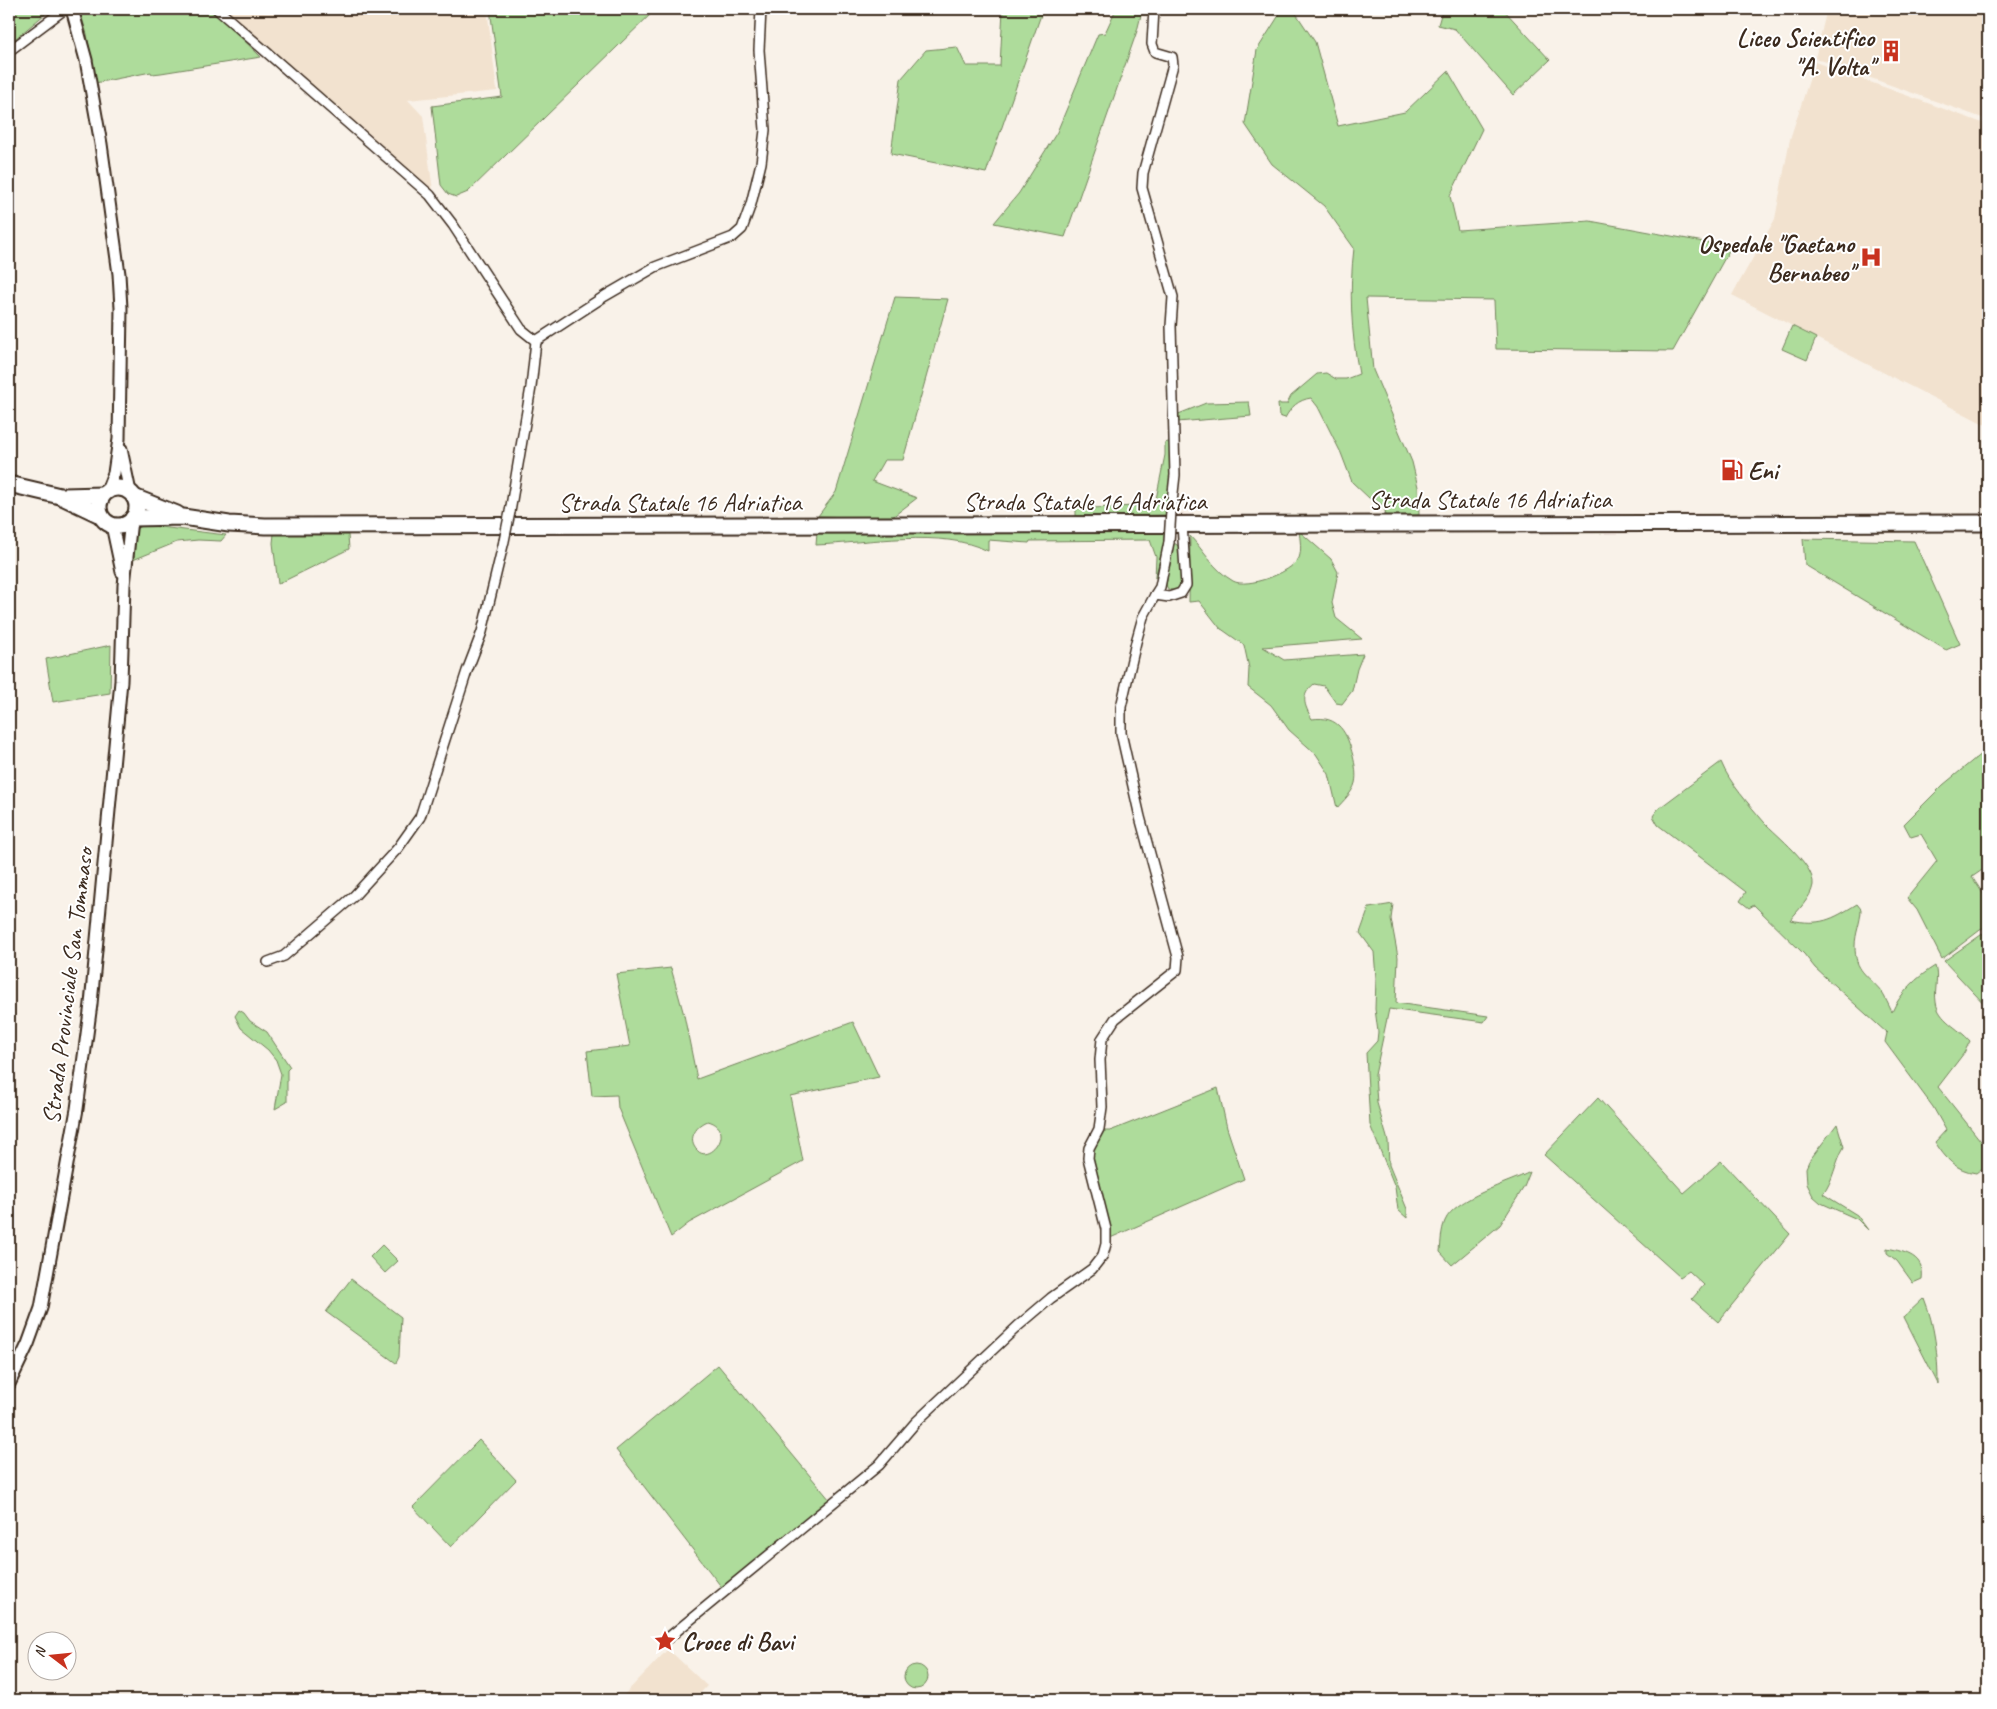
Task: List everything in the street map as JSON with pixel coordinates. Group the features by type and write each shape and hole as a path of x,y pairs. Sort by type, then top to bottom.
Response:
{"main road":[{"path":"9,484 60,496 100,515 112,525 123,525 132,519 137,508 132,494 116,488 105,493 60,496"},
{"path":"100,515 99,504 105,493"},
{"name":"Strada Statale 16 Adriatica","path":"132,494 183,517"},
{"name":"Strada Statale 16 Adriatica","path":"132,519 183,517 264,526 1988,522"}],"street":[{"path":"9,51 65,9"},
{"path":"72,9 86,60 98,125 119,274 121,308 119,439 113,477 105,493"},
{"path":"217,9 430,195 453,225 521,329 536,341"},
{"path":"536,341 605,296 655,267 733,237 742,229 761,163 765,130 759,50 761,9"},
{"path":"668,1638 879,1465 916,1422 1018,1326 1051,1298 1092,1269 1103,1255 1106,1244 1106,1229 1088,1158 1089,1148 1099,1129 1102,1107 1100,1060 1102,1039 1115,1019 1177,970 1178,957 1140,817 1121,733 1121,707 1136,642 1143,617 1160,587 1169,542 1176,475 1172,336 1173,297 1147,212 1142,188 1143,173 1173,65 1172,57 1156,52 1152,44 1154,9"},
{"path":"268,962 284,956 354,896 398,848 420,817 467,671 482,632 510,512 531,387 536,341"},
{"path":"119,439 132,494"},
{"name":"Strada Provinciale San Tommaso","path":"9,1384 28,1344 41,1308 82,1076 91,1004 121,681 124,585 132,519"},
{"path":"1155,595 1169,597 1181,593 1186,585 1187,524"},
{"name":"Strada Provinciale San Tommaso","path":"112,525 124,585"}],"shaded area":[{"path":"222,9 487,9 497,91 408,100 423,116 433,191"},
{"path":"1827,9 1988,9 1988,120 1815,58"},
{"name":"Ospedale \"Gaetano Bernabeo\"","path":"1815,62 1988,125 1988,426 1732,295 1775,219 1790,139"},
{"path":"668,1649 707,1686 694,1700 619,1700"}],"green space":[{"path":"9,9 51,9 9,44"},
{"path":"79,9 212,9 261,57 161,73 152,74 151,72 95,83 87,34"},
{"path":"490,9 656,9 468,192 456,197 448,194 441,185 432,106 502,97"},
{"path":"1003,9 1043,9 986,173 891,154 901,79 926,50 957,47 966,66 1000,66"},
{"path":"1116,9 1148,9 1141,15 1065,237 994,223 1019,193 1057,132 1098,34 1105,33"},
{"path":"1283,9 1293,9 1315,42 1338,126 1405,112 1448,71 1482,129 1450,196 1458,230 1590,221 1731,247 1673,351 1496,349 1494,300 1366,298 1373,370 1412,462 1418,487 1419,515 1386,516 1384,506 1369,498 1352,482 1341,453 1318,407 1311,398 1302,400 1295,405 1285,418 1279,416 1278,404 1287,404 1291,396 1317,374 1326,373 1336,379 1346,379 1359,374 1352,311 1354,248 1324,206 1272,164 1245,124 1257,50"},
{"path":"1441,9 1503,9 1550,60 1513,95 1455,29 1438,25"},
{"path":"895,297 948,299 903,460 884,460 872,481 917,498 891,518 818,516 836,492"},
{"path":"1792,326 1816,338 1807,360 1782,349"},
{"path":"1249,402 1251,416 1177,422 1176,415 1206,403"},
{"path":"1171,441 1171,469 1166,515 1076,516 1076,508 1155,504 1165,455 1165,443"},
{"path":"143,525 226,535 221,541 198,540 177,542 133,560 133,535"},
{"path":"1164,531 1164,544 1155,578 1156,557 1150,540 1030,541 1029,543 988,540 988,551 970,544 927,538 816,545 817,533"},
{"path":"1299,531 1331,559 1338,572 1332,603 1336,618 1362,639 1263,647 1284,660 1363,654 1352,691 1342,704 1336,703 1324,686 1314,684 1305,696 1305,705 1312,719 1321,718 1335,723 1345,733 1351,748 1354,759 1355,783 1350,793 1337,808 1329,774 1316,754 1289,730 1271,705 1248,687 1249,668 1244,645 1220,628 1199,601 1189,602 1190,536 1226,577 1240,583 1248,583 1278,574 1294,564 1299,558 1300,552"},
{"path":"274,534 348,535 349,549 278,584 273,543"},
{"path":"1803,539 1914,541 1960,644 1946,650 1805,565"},
{"path":"1174,543 1180,547 1184,577 1179,589 1175,591 1168,589 1166,585"},
{"path":"111,645 110,693 53,702 46,659"},
{"path":"1988,748 1988,866 1972,877 1988,901 1988,924 1942,959 1917,910 1907,898 1937,861 1921,834 1911,837 1904,824 1943,785"},
{"path":"1721,762 1740,794 1764,822 1802,860 1812,877 1813,885 1810,895 1790,920 1818,922 1833,918 1857,904 1861,909 1855,941 1857,962 1863,972 1881,991 1892,1012 1895,1005 1910,986 1935,966 1937,975 1936,1002 1938,1008 1945,1019 1970,1041 1964,1053 1938,1087 1988,1150 1988,1164 1976,1173 1969,1172 1952,1163 1935,1142 1946,1130 1933,1107 1885,1042 1887,1033 1815,968 1804,954 1754,905 1749,908 1740,901 1746,892 1658,825 1653,816 1658,809"},
{"path":"1393,904 1391,919 1398,957 1396,1003 1488,1016 1484,1022 1389,1009 1375,1075 1377,1103 1388,1141 1389,1165 1407,1209 1407,1218 1398,1210 1395,1187 1370,1125 1366,1053 1377,1041 1376,978 1374,952 1360,933 1369,908"},
{"path":"1988,930 1988,1008 1944,961"},
{"path":"671,968 684,1015 697,1079 853,1022 879,1077 790,1096 803,1161 689,1223 671,1237 618,1108 617,1095 592,1096 587,1051 630,1046 616,974","holes":["708,1121 717,1125 721,1131 718,1145 708,1153 701,1153 693,1145 694,1132"]},
{"path":"239,1010 250,1021 267,1032 290,1067 287,1070 287,1102 275,1109 281,1074 276,1060 268,1050 241,1028 235,1016"},
{"path":"1218,1088 1227,1128 1244,1179 1108,1239 1096,1184 1091,1148 1100,1131 1110,1131"},
{"path":"1598,1098 1684,1193 1721,1161 1790,1234 1718,1322 1692,1299 1704,1285 1689,1271 1680,1277 1544,1155"},
{"path":"1837,1124 1844,1147 1823,1194 1857,1215 1868,1230 1857,1219 1821,1203 1813,1196 1807,1184 1806,1168 1809,1161"},
{"path":"1530,1172 1524,1187 1500,1225 1452,1265 1440,1252 1443,1228 1450,1213 1470,1198"},
{"path":"382,1245 398,1261 385,1273 370,1257"},
{"path":"1887,1248 1913,1256 1920,1265 1922,1279 1913,1283 1897,1261 1887,1253"},
{"path":"351,1279 401,1317 399,1357 396,1363 326,1312"},
{"path":"1924,1298 1931,1319 1935,1341 1938,1384 1904,1317"},
{"path":"718,1365 830,1500 723,1589 616,1450"},
{"path":"479,1440 516,1480 451,1547 413,1507"},
{"path":"916,1665 921,1666 927,1672 927,1682 921,1688 916,1689 911,1688 905,1682 904,1677 905,1672 911,1666"}],"place":[{"name":"Liceo Scientifico \"A. Volta\"","path":"1891,51"},
{"name":"Ospedale \"Gaetano Bernabeo\"","path":"1871,257"},
{"name":"Eni","path":"1732,470"},
{"name":"Croce di Bavi","path":"665,1641"}]}
